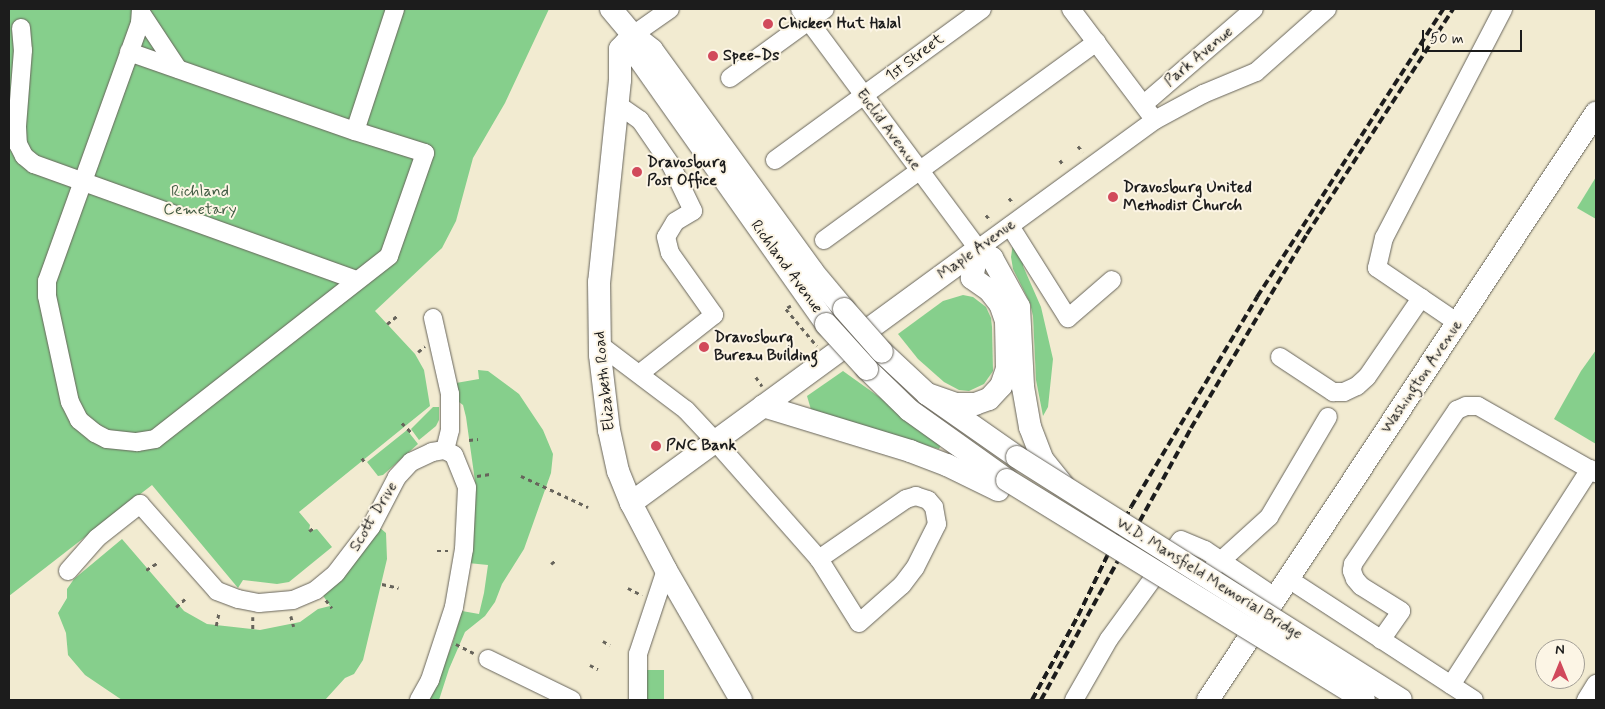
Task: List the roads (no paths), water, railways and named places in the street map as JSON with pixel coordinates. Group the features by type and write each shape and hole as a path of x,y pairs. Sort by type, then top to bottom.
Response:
{"main road":[{"name":"Richland Avenue","path":"611,9 633,35 652,50 813,272 882,352 926,394 1017,457"},
{"name":"Richland Avenue","path":"633,35 638,57 826,324 867,369 909,410 1002,485"},
{"name":"Elizabeth Road","path":"633,35 620,49 617,104 599,282 600,345 609,430 618,471 631,503 666,570 741,700"},
{"name":"Washington Avenue","path":"1208,700 1256,634 1281,588 1596,114"},
{"path":"926,394 956,404 975,404 989,399 1001,386 1007,370 1006,321 1000,304 989,290 972,278 978,250 992,258 1019,307 1023,387 1030,427 1042,459 1066,490"},
{"name":"Maple Avenue","path":"631,503 715,441 762,396 978,250"},
{"path":"762,396 1002,485"},
{"name":"W.D. Mansfield Memorial Bridge","path":"1017,457 1066,490 1401,700"},
{"name":"W.D. Mansfield Memorial Bridge","path":"1002,485 1149,583 1256,634 1364,700"}],"street":[{"path":"355,131 395,9"},
{"path":"633,35 670,9"},
{"path":"730,78 804,15 825,9"},
{"name":"1st Street","path":"775,160 864,97 982,9"},
{"path":"1071,9 1155,120"},
{"name":"Park Avenue","path":"1144,104 1254,9"},
{"name":"Maple Avenue","path":"978,250 1155,120 1203,94 1256,72 1327,9"},
{"path":"1458,323 1377,268 1384,238 1503,9"},
{"path":"141,11 178,69"},
{"path":"129,52 355,131 425,153 389,256 155,439 137,442 107,439 87,428 79,420 70,402 47,296 47,281 82,180 129,52 140,23 141,11"},
{"name":"Euclid Avenue","path":"804,15 978,250"},
{"path":"21,28 23,50 17,127 18,144 24,156 34,164 357,280"},
{"path":"824,240 1097,42"},
{"path":"617,104 640,120 670,165 692,211 676,222 666,237 670,253 714,316 639,374"},
{"path":"1010,226 1068,318 1112,280"},
{"path":"1280,357 1333,392 1344,392 1357,386 1367,377 1421,298"},
{"path":"418,700 430,680 454,607 464,549 467,488 454,455 445,450 450,430 450,394 433,318"},
{"path":"600,345 686,410 715,441 763,499 819,559 859,623 902,585 915,568 937,524 934,507 928,500 916,496 906,499 819,559"},
{"path":"1381,640 1401,611 1361,586 1355,579 1353,564 1457,410 1466,406 1478,406 1593,471 1451,685"},
{"path":"1256,634 1208,594 1203,586 1210,571 1269,517 1328,417"},
{"name":"Scott Drive","path":"68,571 97,538 140,504 217,591 238,600 276,604 293,600 316,590 336,573 371,527 397,477 411,462 432,452 445,450"},
{"path":"1074,700 1109,639 1181,540 1205,550 1221,561 1281,588 1381,640 1474,700"},
{"path":"638,700 638,654 666,570"},
{"path":"488,659 572,700"},
{"path":"1586,700 1596,684"}],"railway":[{"path":"1032,700 1078,616 1131,507 1257,297 1443,9"},
{"path":"1041,700 1191,428 1307,234 1453,9"}],"place":[{"name":"Chicken Hut Halal","path":"768,24"},
{"name":"Spee-Ds","path":"713,56"},
{"name":"Dravosburg Post Office","path":"637,172"},
{"name":"Dravosburg United Methodist Church","path":"1113,197"},
{"name":"Dravosburg Bureau Building","path":"704,347"},
{"name":"PNC Bank","path":"656,446"}],"park label":[{"name":"Richland Cemetary","path":"200,201"}]}
